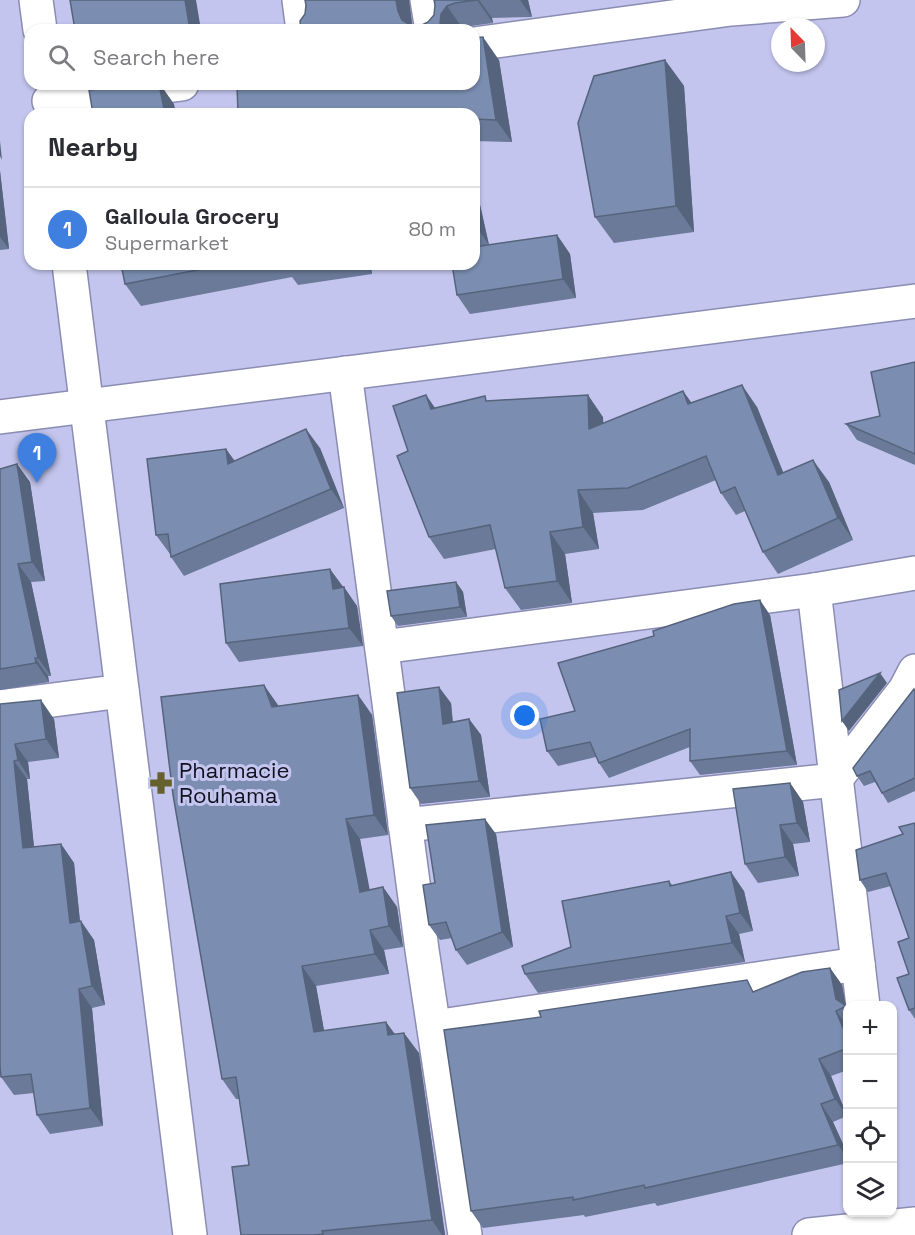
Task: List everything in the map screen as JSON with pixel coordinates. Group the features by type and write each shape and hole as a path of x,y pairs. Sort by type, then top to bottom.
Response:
{"street":[{"path":"36,0 39,24"},
{"path":"299,0 302,24"},
{"path":"427,0 431,24"},
{"path":"480,43 731,4 843,0"},
{"path":"48,100 132,90"},
{"path":"70,270 190,1235"},
{"path":"0,417 915,301"},
{"path":"345,373 405,825 465,1235"},
{"path":"382,647 814,590 915,573"},
{"path":"814,590 863,1001"},
{"path":"405,825 835,780 905,690 915,671"},
{"path":"0,707 122,691"},
{"path":"434,1027 858,964"},
{"path":"809,1235 898,1221"}],"building":[{"path":"70,0 185,0 189,24 74,24"},
{"path":"305,0 396,0 402,20 408,24 300,24 306,5"},
{"path":"434,0 477,0 447,6 441,14 440,24 424,24 434,15"},
{"path":"480,37 483,37 496,120 480,119 480,108 238,108 237,90 480,90"},
{"path":"665,60 676,206 595,217 578,123 594,76"},
{"path":"89,90 160,90 164,108 92,108"},
{"path":"557,235 563,279 457,295 453,270 480,270 480,246"},
{"path":"122,270 197,270 125,284"},
{"path":"915,362 915,454 846,424 880,416 871,372"},
{"path":"742,385 778,475 813,460 838,518 763,552 735,487 721,493 706,456 628,488 578,490 583,527 550,532 557,581 505,588 490,525 429,537 397,456 408,451 393,406 426,395 431,409 485,396 486,401 588,395 589,429 683,391 688,404"},
{"path":"306,429 331,489 171,557 168,534 156,535 147,459 226,449 228,464"},
{"path":"17,464 32,562 18,564 38,658 35,658 36,663 0,669 0,469"},
{"path":"330,569 333,589 344,587 349,628 226,643 220,584"},
{"path":"456,582 460,607 391,616 387,591"},
{"path":"760,600 787,751 690,761 690,729 599,763 590,742 547,751 540,719 575,711 558,663 654,636 653,631 734,604"},
{"path":"880,673 842,721 839,690"},
{"path":"264,685 272,707 358,695 374,815 346,819 360,892 383,887 389,926 370,930 375,954 302,966 314,1032 386,1022 388,1035 404,1033 432,1220 322,1231 323,1234 313,1235 241,1235 232,1167 249,1165 236,1077 222,1079 173,795 161,697"},
{"path":"439,687 443,724 469,719 479,781 410,788 397,693"},
{"path":"914,689 915,778 882,793 870,771 857,776 853,768"},
{"path":"41,700 46,739 15,744 18,760 14,761 23,848 61,844 70,923 81,921 92,986 79,989 90,1108 37,1115 31,1074 1,1077 0,1066 0,704"},
{"path":"790,783 797,823 780,825 785,857 745,864 733,789"},
{"path":"485,819 502,932 456,950 446,922 429,925 423,885 435,883 426,825"},
{"path":"915,823 915,1008 909,1010 897,978 909,974 898,942 909,938 886,873 860,880 856,850 903,834 899,827"},
{"path":"731,872 740,913 726,916 732,943 525,974 522,966 571,947 562,901 669,881 670,886"},
{"path":"830,968 836,999 843,1004 843,1008 836,1011 843,1028 843,1050 819,1059 835,1099 821,1104 838,1145 645,1188 644,1185 573,1200 573,1197 471,1211 444,1030 541,1017 539,1011 747,980 753,992 802,972"}],"place":[{"name":"Galloula Grocery","path":"37,483"},
{"name":"Pharmacie Rouhama","path":"161,783"}]}
